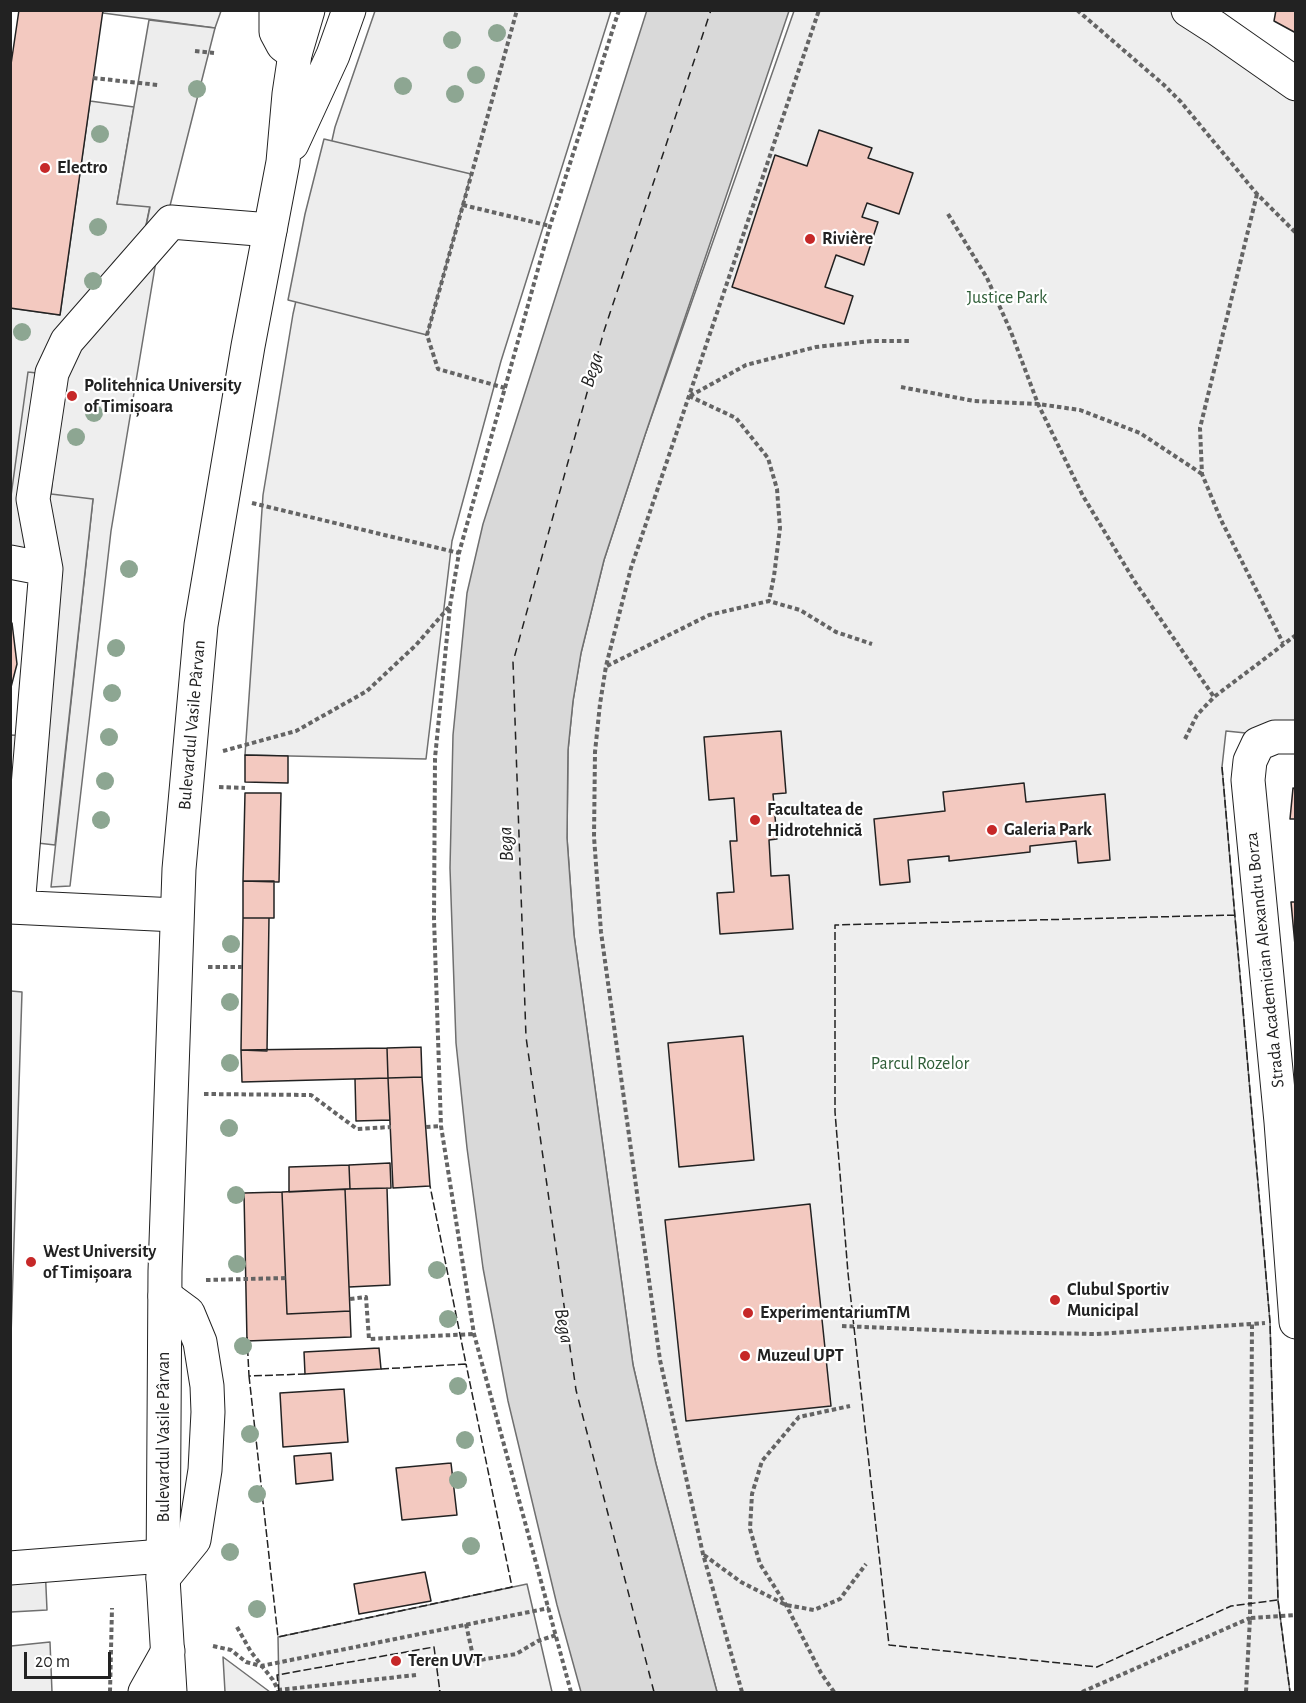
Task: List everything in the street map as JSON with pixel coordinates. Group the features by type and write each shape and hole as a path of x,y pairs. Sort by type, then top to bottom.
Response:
{"main road":[{"path":"276,10 276,33 283,45 295,54"},
{"name":"Bulevardul Vasile Pârvan","path":"170,1692 163,1567 165,1296 176,915 201,625 248,346 284,162 289,94 295,54 308,10"},
{"name":"Bulevardul Vasile Pârvan","path":"284,162 333,55 349,10"},
{"path":"1188,10 1205,19 1296,84"},
{"path":"176,915 14,907 46,569 33,499 52,373 67,341 171,222 270,230"},
{"path":"10,562 46,569"},
{"name":"Strada Academician Alexandru Borza","path":"1283,1322 1288,1122 1248,780 1250,761 1258,744 1275,737 1296,737"},
{"name":"Bulevardul Vasile Pârvan","path":"163,1567 194,1540 206,1470 208,1412 207,1386 200,1342 188,1313 165,1296"},
{"path":"10,1568 163,1567"},
{"path":"145,1692 168,1651"}],"path":[{"path":"504,388 438,369 427,334 517,10"},
{"path":"572,1692 474,1334 441,1126 434,919 435,758 450,606 459,553 550,226 618,10"},
{"path":"742,1692 703,1554 660,1360 601,932 594,795 600,704 606,666 631,568 819,10"},
{"path":"1077,10 1175,97 1257,194 1296,232"},
{"path":"195,51 214,53"},
{"path":"93,78 158,85"},
{"path":"1257,194 1200,428 1203,474 1221,520 1283,643"},
{"path":"463,205 550,226"},
{"path":"948,214 987,278 1011,332 1038,404 1083,496 1135,582 1214,697"},
{"path":"689,396 746,365 816,347 872,341 911,340"},
{"path":"901,387 974,401 1038,404 1080,410 1140,433 1203,474"},
{"path":"689,396 736,418 768,458 777,489 780,528 769,601"},
{"path":"252,502 459,553"},
{"path":"606,666 709,615 769,601 800,610 836,632 872,644"},
{"path":"223,751 296,731 367,691 416,645 450,606"},
{"path":"1185,739 1197,715 1214,697 1296,635"},
{"path":"219,787 245,788"},
{"path":"208,967 242,967"},
{"path":"204,1094 311,1095 357,1129 391,1127"},
{"path":"426,1127 441,1126"},
{"path":"206,1280 286,1278"},
{"path":"350,1299 366,1297 369,1339 474,1334"},
{"path":"842,1326 1096,1334 1283,1322"},
{"path":"1246,1692 1250,1618 1252,1324"},
{"path":"834,1692 821,1673 786,1605 760,1564 750,1529 752,1494 762,1461 799,1417 850,1406"},
{"path":"703,1554 741,1582 786,1605 814,1610 840,1599 866,1564"},
{"path":"110,1692 112,1608"},
{"path":"213,1646 231,1650 246,1662 261,1666 549,1608"},
{"path":"1082,1692 1250,1618 1296,1615"},
{"path":"466,1624 474,1661 516,1654 538,1641 556,1635"},
{"path":"237,1627 278,1690 416,1675"}],"green space":[{"path":"103,10 221,11 215,28 103,13"},
{"path":"375,11 611,11 501,361 452,541 426,759 245,755 263,495 293,314 335,127"},
{"name":"Parcul Rozelor","path":"794,11 1181,11 1295,88 1295,738 1226,731 1222,767 1270,1322 1278,1600 1290,1692 717,1692 656,1464 633,1365 574,935 567,838 568,750 581,653 604,560 645,435"},
{"path":"90,101 134,107 117,204 150,206 139,259 156,261 111,531 70,886 51,887 93,499 11,554 10,308 60,315"},
{"path":"527,1584 552,1692 279,1692 278,1637"},
{"path":"50,1642 52,1692 11,1692 11,1646"},
{"path":"223,1657 270,1692 225,1692"}],"shaded area":[{"path":"149,20 215,28 156,261 139,260 150,207 117,204"},
{"path":"324,139 471,174 427,335 288,300 305,214"},
{"path":"28,372 63,376 51,494 93,499 55,845 11,840 11,735 27,736 44,559 11,554 11,496"},
{"path":"10,991 22,992 11,1336"},
{"path":"45,1565 47,1610 11,1612 10,1568"}],"water":[{"name":"Bega","path":"647,10 789,11 604,560 581,653 568,750 567,838 574,935 633,1365 656,1464 717,1692 581,1692 557,1605 508,1401 483,1268 456,1043 450,868 453,735 467,593 483,524"}],"building":[{"name":"Electro","path":"19,10 103,10 60,315 10,308 10,71"},
{"path":"1276,10 1296,10 1296,33 1274,21"},
{"name":"Rivière","path":"819,130 872,148 868,158 913,173 899,214 867,203 862,217 878,222 864,265 836,255 825,287 853,296 844,324 732,287 775,155 807,166"},
{"path":"10,623 12,623 17,664 10,691"},
{"name":"Facultatea de Hidrotehnică","path":"781,731 786,793 773,794 777,839 769,840 771,876 789,875 793,929 720,934 717,893 734,892 730,841 737,841 734,798 709,800 704,737"},
{"path":"245,755 288,756 288,783 245,782"},
{"name":"Galeria Park","path":"1024,783 1026,802 1105,794 1110,860 1078,863 1076,841 1030,846 1030,852 949,861 949,856 908,860 910,882 880,885 874,819 945,811 943,792"},
{"path":"1293,788 1296,789 1296,819 1290,819"},
{"path":"245,793 281,793 279,882 243,881"},
{"path":"243,881 274,881 274,918 243,918"},
{"path":"1291,902 1296,902 1296,956"},
{"path":"243,918 269,918 267,1051 241,1050"},
{"path":"743,1036 754,1160 679,1167 668,1043"},
{"path":"421,1047 422,1077 388,1078 387,1048"},
{"path":"387,1048 388,1078 242,1082 241,1050"},
{"path":"422,1077 430,1186 393,1188 388,1078"},
{"path":"388,1078 390,1120 356,1121 355,1079"},
{"path":"390,1163 391,1188 350,1189 349,1165"},
{"path":"349,1165 350,1189 289,1192 289,1167"},
{"path":"387,1188 390,1285 349,1287 345,1189"},
{"path":"345,1189 350,1311 287,1314 282,1192"},
{"path":"282,1192 287,1314 350,1311 351,1337 247,1341 244,1193"},
{"name":"ExperimentariumTM","path":"810,1204 831,1406 686,1421 665,1220"},
{"path":"379,1348 381,1369 305,1374 304,1352"},
{"path":"344,1389 348,1442 283,1447 280,1393"},
{"path":"331,1453 333,1480 296,1484 294,1456"},
{"path":"451,1463 457,1515 402,1520 396,1468"},
{"path":"425,1572 431,1601 359,1614 354,1584"}],"ferry route":[{"path":"654,1692 576,1390 526,1037 513,662 604,331 711,10"}],"fence":[{"path":"1222,767 1270,1322 1278,1600 1290,1692"},
{"path":"1235,915 835,925 835,1112 848,1273 889,1645 1097,1667 1231,1606 1278,1600"},
{"path":"381,1369 466,1364 430,1186"},
{"path":"247,1337 249,1376 305,1374"},
{"path":"249,1376 278,1637 512,1587 466,1364"},
{"path":"279,1692 277,1675 434,1647 440,1692"}],"place":[{"name":"Electro","path":"45,168"},
{"name":"Rivière","path":"810,239"},
{"name":"Politehnica University of Timișoara","path":"72,396"},
{"name":"Facultatea de Hidrotehnică","path":"755,820"},
{"name":"Galeria Park","path":"992,830"},
{"name":"West University of Timișoara","path":"31,1262"},
{"name":"Clubul Sportiv Municipal","path":"1055,1300"},
{"name":"ExperimentariumTM","path":"748,1313"},
{"name":"Muzeul UPT","path":"745,1356"},
{"name":"Teren UVT","path":"396,1661"}],"park label":[{"name":"Justice Park","path":"1007,298"}]}
